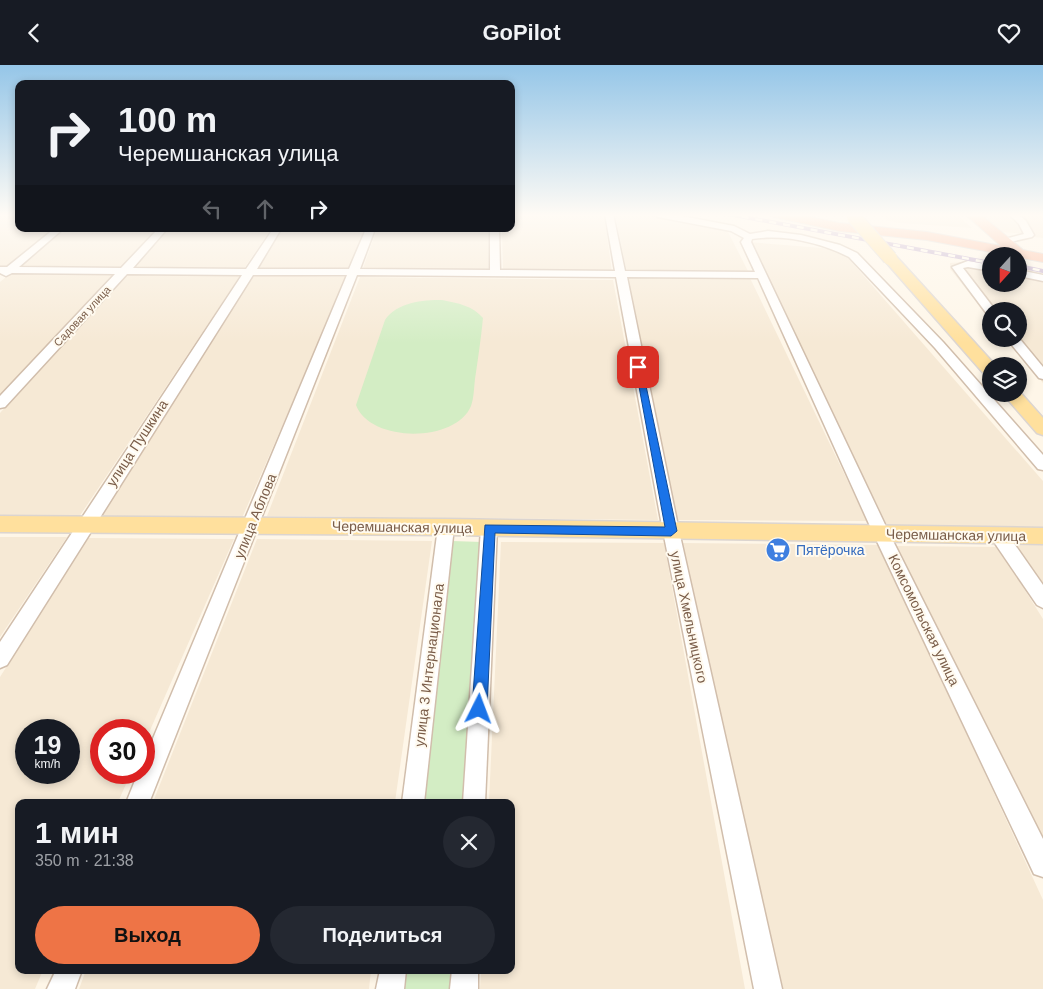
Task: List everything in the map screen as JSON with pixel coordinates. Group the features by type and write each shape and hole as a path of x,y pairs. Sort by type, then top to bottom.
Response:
{"main road":[{"path":"889,257 982,361"},
{"path":"1019,402 1043,429"},
{"name":"Черемшанская улица","path":"0,524 446,527 1000,537 1043,536"}],"street":[{"path":"0,278 5,270 22,257"},
{"name":"Садовая улица","path":"0,404 137,257"},
{"name":"улица Пушкина","path":"0,659 85,524 258,257"},
{"name":"улица Аблова","path":"139,799 361,257"},
{"path":"495,257 495,274"},
{"name":"улица Хмельницкого","path":"616,257 671,531 768,989"},
{"name":"Комсомольская улица","path":"754,257 882,535 1043,865"},
{"path":"855,257 887,293 939,345 1043,465"},
{"path":"982,266 968,264 956,267 984,302"},
{"path":"5,270 762,275"},
{"path":"1028,275 1043,278"},
{"path":"1020,347 1043,375"},
{"name":"улица 3 Интернационала","path":"413,799 446,527"},
{"path":"474,799 489,528"},
{"path":"1000,537 1043,600"},
{"path":"61,989 67,974"},
{"path":"390,989 392,974"},
{"path":"464,989 465,974"}],"shaded area":[{"path":"0,257 20,257 7,268 0,268"},
{"path":"30,257 132,257 122,268 16,269"},
{"path":"142,257 252,257 243,270 131,269"},
{"path":"264,257 355,257 349,271 256,270"},
{"path":"367,257 488,257 488,271 362,271"},
{"path":"503,257 610,257 612,272 503,271"},
{"path":"624,257 741,257 749,273 627,273"},
{"path":"755,257 847,257 1043,481 1043,533 890,531"},
{"path":"963,262 982,265 982,293 1028,293 1028,274 1043,276 1043,383 1027,363 1027,357 1022,357 1014,347 1027,347 1027,302 982,302 982,309 950,269 950,263"},
{"path":"11,273 115,274 0,395 0,282"},
{"path":"126,274 240,276 79,517 0,516 0,413"},
{"path":"252,275 347,277 242,518 100,516"},
{"path":"360,277 613,280 658,520 267,516"},
{"path":"625,278 750,278 867,521 676,520"},
{"path":"0,537 67,537 0,637"},
{"path":"88,538 234,539 155,719 90,719 90,784 126,784 119,799 15,799 15,974 41,974 35,989 0,989 0,677"},
{"path":"257,539 432,541 395,799 154,799"},
{"path":"1011,541 1043,541 1043,587"},
{"path":"501,542 664,543 745,989 480,989 481,974 515,974 515,799 489,799"},
{"path":"679,543 880,545 1043,900 1043,989 773,989"},
{"path":"896,546 998,547 1043,619 1043,846"},
{"path":"85,974 371,974 369,989 79,989"}],"green space":[{"path":"442,300 470,308 483,318 471,406 462,418 449,427 432,432 413,434 395,432 378,426 364,417 356,405 385,320 396,309 411,303"},
{"path":"452,541 482,542 464,799 423,799"},
{"path":"405,974 452,974 451,989 403,989"}],"railway":[{"path":"959,257 982,261"},
{"path":"1028,268 1043,271"}],"place":[{"name":"Пятёрочка","path":"778,550"}],"route":[{"path":"479,709 489,528 671,531 638,367"}]}
